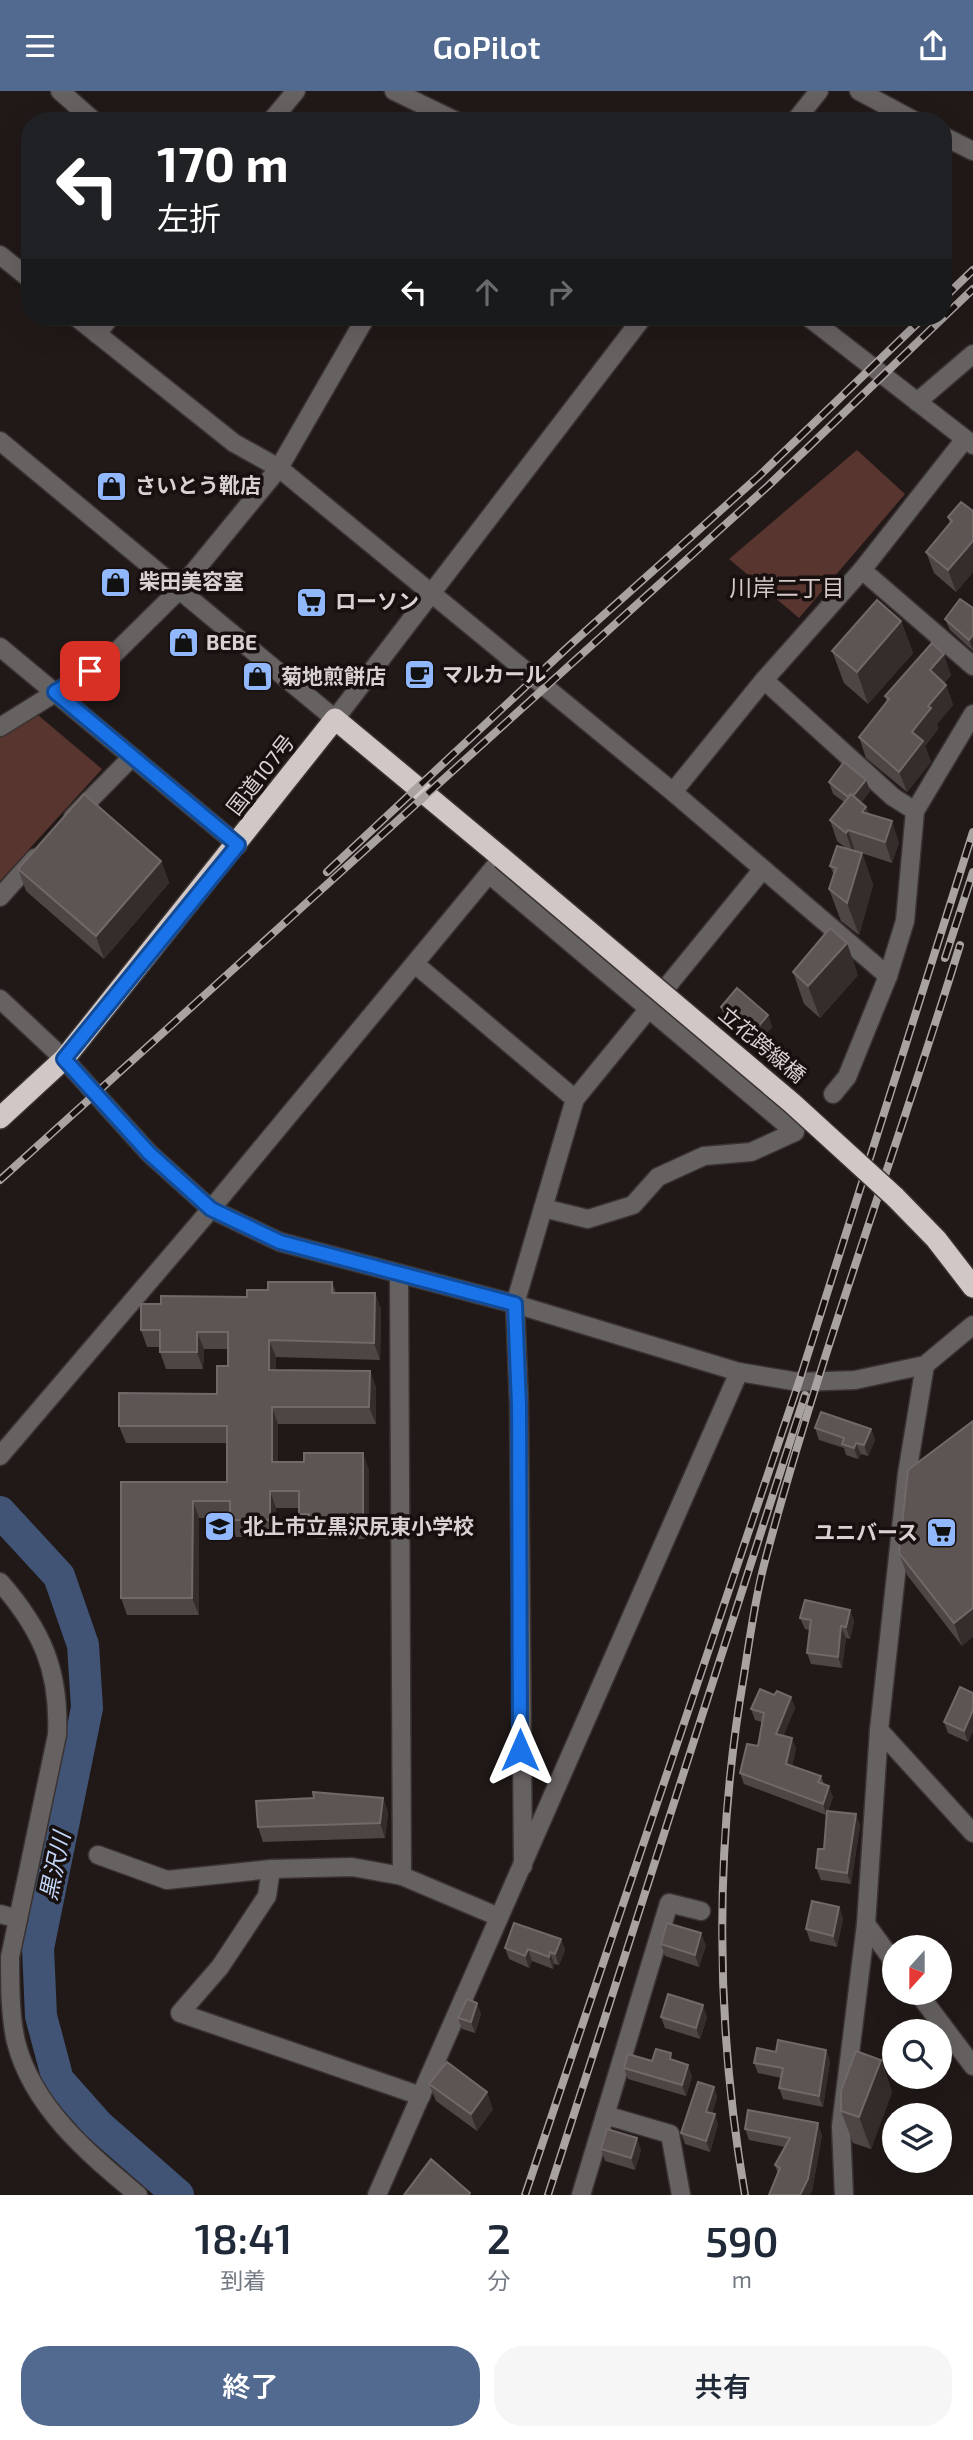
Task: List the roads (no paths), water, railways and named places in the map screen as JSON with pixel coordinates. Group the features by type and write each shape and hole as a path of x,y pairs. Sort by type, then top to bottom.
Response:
{"highway":[{"name":"国道107号","path":"0,1118 64,1059 238,845 335,719"},
{"path":"335,719 496,866"},
{"name":"立花跨線橋","path":"496,866 848,1151 936,1239 973,1287"}],"street":[{"path":"60,91 84,112"},
{"path":"278,112 296,91"},
{"path":"394,91 437,112"},
{"path":"803,112 819,91"},
{"path":"859,91 898,112"},
{"path":"952,140 973,151"},
{"path":"0,255 21,272"},
{"path":"87,326 234,443 279,468 673,792 888,976"},
{"path":"97,334 103,326"},
{"path":"0,727 108,660 178,591 279,468 361,326"},
{"path":"0,441 335,719 636,326"},
{"path":"673,792 764,680 862,570 969,442 820,326"},
{"path":"917,402 973,353"},
{"path":"862,570 973,666"},
{"path":"0,647 238,845"},
{"path":"764,680 893,797 915,811"},
{"path":"833,1094 847,1077 888,976 905,921 915,811 973,714"},
{"path":"0,897 132,757"},
{"path":"0,1455 211,1209 496,866 647,1008 795,1132 751,1152 704,1156 658,1177 633,1205 588,1219 543,1208"},
{"path":"523,1866 519,1405 515,1304 575,1099 763,869"},
{"path":"415,964 575,1099"},
{"path":"0,999 64,1059 149,1153 211,1209 280,1242 515,1304 739,1372 819,1383 885,1375 925,1365 973,1325"},
{"path":"399,1275 402,1876"},
{"path":"844,2195 841,2126 866,1924 879,1730 906,1474 925,1365"},
{"path":"377,2195 739,1372"},
{"path":"0,1582 41,1637 59,1698 57,1735 9,1917 10,1993 17,2043 36,2088 70,2136 138,2195"},
{"path":"879,1730 973,1833"},
{"path":"98,1855 167,1880 271,1869 352,1867 402,1876 499,1916"},
{"path":"271,1869 267,1896 220,1967 180,2013 421,2096"},
{"path":"580,2195 669,1903 701,1911"},
{"path":"866,1924 882,1946"},
{"path":"927,2005 973,2067"},
{"path":"605,2115 670,2134 681,2195"}],"waterway":[{"name":"黒沢川","path":"0,1512 59,1576 83,1645 87,1708 38,1948 41,2016 58,2080 98,2125 178,2195"}],"railway":[{"path":"952,290 973,270"},
{"path":"952,309 973,289"},
{"path":"327,872 569,646 759,476 915,326"},
{"path":"0,1180 768,486 934,326"},
{"path":"525,2195 799,1382 973,832"},
{"path":"945,958 973,872"},
{"path":"745,2195 728,2065 722,1935 727,1805 753,1618 765,1561 810,1406 960,945"},
{"path":"548,2195 805,1395"}],"place":[{"name":"さいとう靴店","path":"112,486"},
{"name":"柴田美容室","path":"116,582"},
{"name":"ローソン","path":"312,602"},
{"name":"BEBE","path":"183,643"},
{"name":"マルカール","path":"419,675"},
{"name":"菊地煎餅店","path":"258,677"},
{"name":"北上市立黒沢尻東小学校","path":"220,1527"},
{"name":"ユニバース","path":"941,1533"}],"district":[{"name":"川岸二丁目","path":"787,588"}]}
